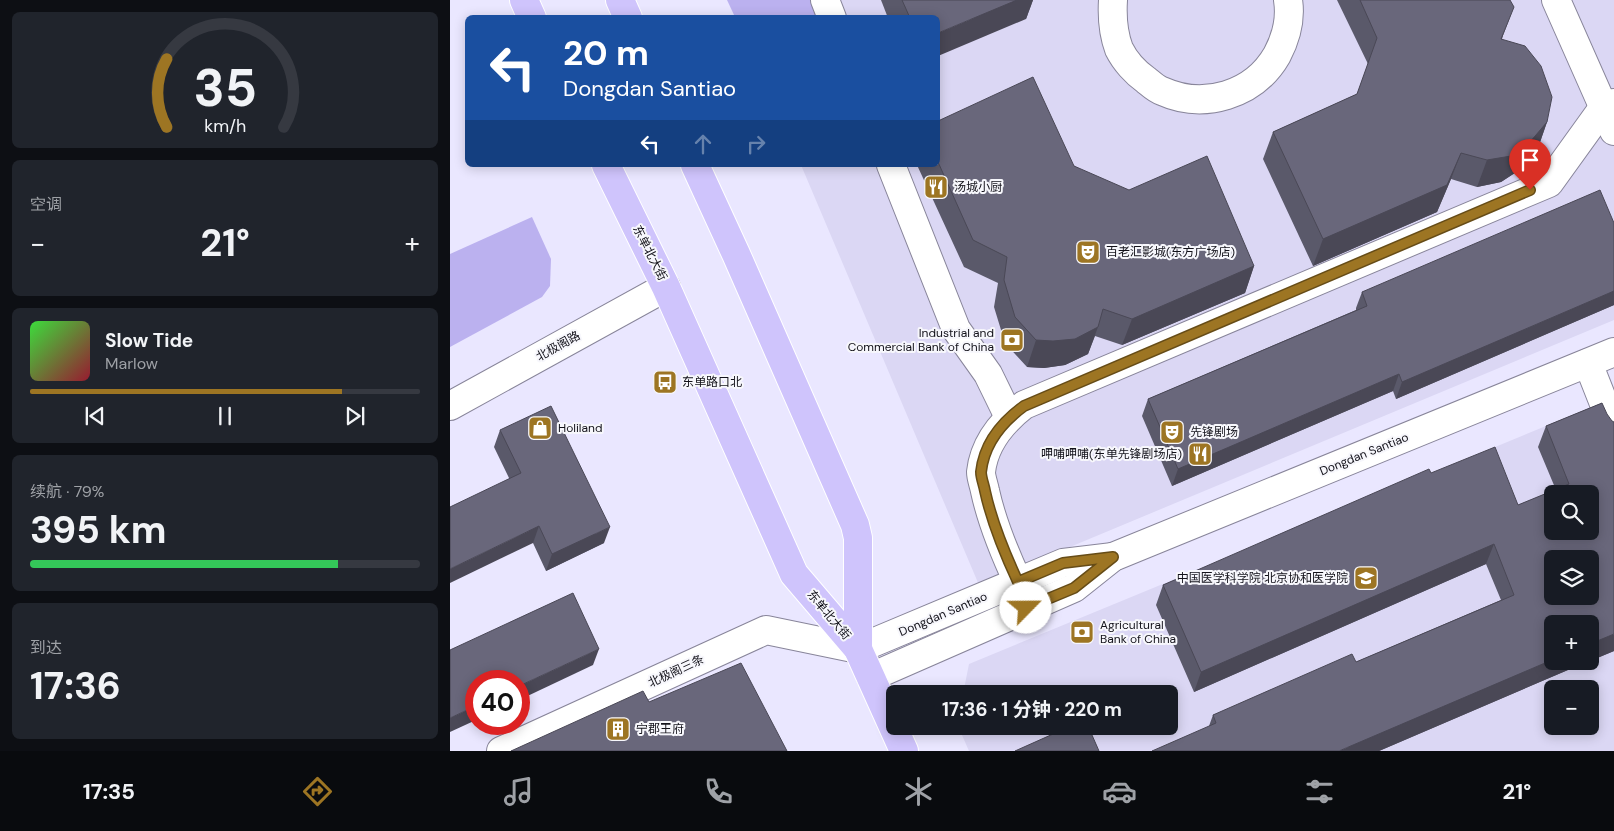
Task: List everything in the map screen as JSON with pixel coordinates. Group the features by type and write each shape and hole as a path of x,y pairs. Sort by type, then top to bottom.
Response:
{"main road":[{"path":"524,0 531,15"},
{"path":"620,0 627,15"},
{"name":"东单北大街","path":"607,167 666,287 794,574 858,649"},
{"name":"东单北大街","path":"696,167 855,525 858,538 858,649"},
{"path":"858,649 904,751"}],"street":[{"path":"824,0 831,15"},
{"path":"1113,0 1112,21 1120,49 1136,73 1161,91 1190,100 1219,98 1238,91 1247,87 1270,67 1284,41 1290,12 1288,0"},
{"path":"1018,582 1002,546 991,514 981,473 989,444 1009,417 1033,402 1549,183 1610,114 1556,0"},
{"path":"892,167 956,329 988,374 1009,417"},
{"name":"北极阁路","path":"450,406 666,287"},
{"name":"Dongdan Santiao","path":"858,649 1063,563 1113,557 1614,352"},
{"path":"1588,362 1614,429"},
{"name":"Dongdan Santiao","path":"871,677 1074,588 1113,557"},
{"name":"北极阁三条","path":"501,751 766,630 858,649"}],"shaded area":[{"path":"727,0 811,0 817,15 734,15"},
{"path":"731,0 1614,0 1614,320 979,585 802,167 940,167 940,15 738,15"},
{"path":"532,217 551,259 550,286 542,297 450,347 450,254"},
{"name":"中国医学科学院 北京协和医学院","path":"1614,398 1614,751 969,751 962,735 1178,735 1178,685 965,685 969,664"}],"building":[{"path":"902,0 1017,0 940,32 940,15 909,15"},
{"path":"1360,0 1510,0 1514,7 1501,39 1525,46 1541,66 1552,97 1547,122 1530,142 1511,156 1487,160 1461,153 1447,185 1323,239 1273,132 1357,94 1377,38"},
{"path":"1033,77 1074,166 1129,190 1207,156 1254,266 1132,319 1103,309 1098,327 1075,339 1036,340 1015,317 1004,280 1007,257 973,240 940,166 940,120"},
{"path":"1600,190 1614,223 1614,291 1402,382 1399,374 1178,469 1148,399 1367,306 1362,292"},
{"path":"1602,403 1607,414 1614,422 1614,634 1599,640 1599,615 1544,615 1544,663 1339,751 1152,751 1216,723 1213,715 1352,654 1356,662 1514,595 1494,544 1201,672 1163,585 1429,469 1431,473 1495,447 1518,505 1544,494 1544,540 1599,540 1599,485 1567,485 1569,484 1546,426"},
{"path":"551,406 610,527 552,554 539,526 450,569 450,507 521,473 500,430"},
{"path":"573,593 599,649 530,681 530,670 465,670 465,711 450,718 450,650"},
{"path":"741,663 787,751 511,751 643,691 649,702"},
{"path":"1051,735 1092,735 1099,751 1015,751"}],"place":[{"name":"汤城小厨","path":"936,187"},
{"name":"百老汇影城(东方广场店)","path":"1088,252"},
{"name":"Industrial and Commercial Bank of China","path":"1012,340"},
{"name":"东单路口北","path":"665,382"},
{"name":"Holiland","path":"540,428"},
{"name":"先锋剧场","path":"1172,432"},
{"name":"呷哺呷哺(东单先锋剧场店)","path":"1200,454"},
{"name":"中国医学科学院 北京协和医学院","path":"1366,578"},
{"name":"Agricultural Bank of China","path":"1082,632"},
{"name":"宁郡王府","path":"618,729"}],"route":[{"path":"1026,608 1074,588 1113,557 1063,563 1018,582 997,533 988,506 981,473 989,444 1009,417 1024,406 1530,190"}]}
